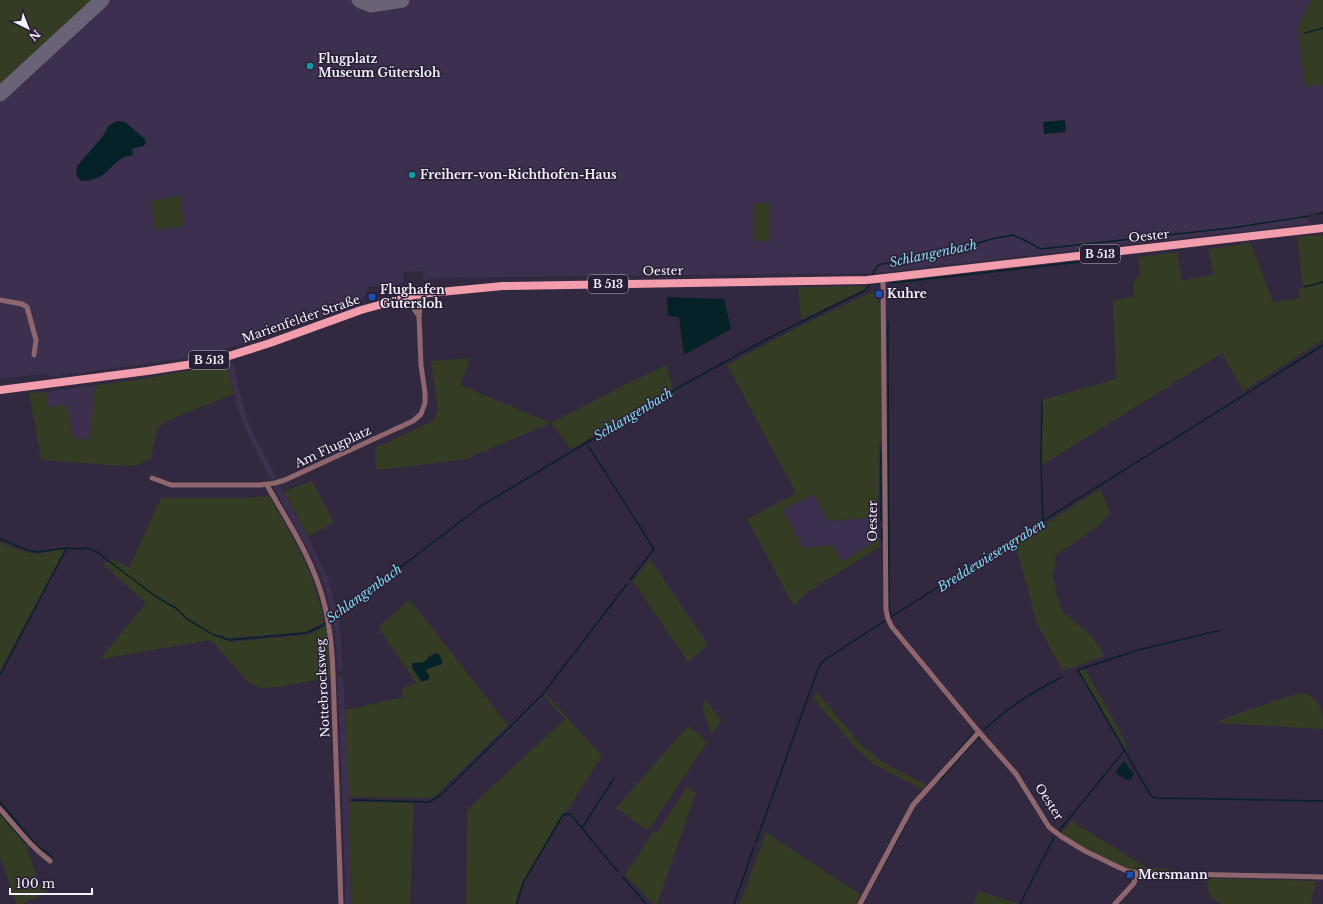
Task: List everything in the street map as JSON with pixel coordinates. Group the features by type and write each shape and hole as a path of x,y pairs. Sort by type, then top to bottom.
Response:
{"main road":[{"name":"Oester","path":"419,294 503,286 867,280 1323,228"},
{"name":"Marienfelder Straße","path":"0,390 147,371 193,364 229,356 270,343 361,310 419,294"}],"street":[{"name":"Oester","path":"880,278 886,609 888,619 892,627 979,732 1016,774 1045,821 1055,832 1080,848 1127,871 1137,873 1323,877"},
{"name":"Am Flugplatz","path":"152,478 171,485 267,484 285,480 413,421 421,414 425,403 419,316 419,294"},
{"name":"Am Flugplatz","path":"410,296 414,310 419,316"},
{"path":"0,300 22,304 27,307 36,340 34,355"},
{"name":"Nottebrocksweg","path":"267,484 312,567 319,585 329,626 332,661 341,904"},
{"path":"860,904 914,805 979,732"},
{"path":"0,808 28,842 50,861"},
{"path":"1115,904 1134,883 1137,873"}],"shaded area":[{"path":"0,0 1312,0 1303,16 1305,86 1323,85 1323,211 1308,213 1309,224 877,273 429,278 429,280 423,280 423,271 403,272 403,282 397,285 368,287 362,299 343,308 343,310 216,352 187,358 50,377 49,373 0,379"},
{"path":"233,362 244,409 252,431 277,478 271,480 247,433 238,410 227,364"},
{"path":"95,385 90,440 73,438 67,405 47,407 46,392"},
{"path":"280,485 328,578 339,619 343,670 338,670 332,615 323,580 315,562 274,487"},
{"path":"814,494 828,521 878,517 879,539 842,562 832,545 803,549 783,510"},
{"path":"343,676 349,797 351,904 346,904 338,677"}],"green space":[{"path":"0,0 94,0 0,86"},
{"path":"1312,0 1323,0 1323,85 1305,86 1298,29"},
{"path":"180,196 184,226 155,230 151,201"},
{"path":"753,203 769,203 770,241 754,241"},
{"path":"1323,235 1323,281 1303,287 1297,237"},
{"path":"1251,243 1273,302 1300,298 1298,289 1323,283 1323,340 1243,391 1222,353 1042,465 1042,400 1116,379 1113,300 1134,297 1134,282 1140,274 1138,257 1177,252 1182,281 1214,274 1208,249"},
{"path":"865,286 865,289 801,320 798,287"},
{"path":"878,289 878,303 881,303 882,442 879,442 878,517 828,521 814,494 783,510 803,548 832,545 842,562 879,539 879,547 808,592 799,599 796,605 793,605 747,519 796,493 727,365 800,326"},
{"path":"471,358 460,385 551,423 466,459 376,470 375,448 433,421 438,410 431,361"},
{"path":"227,364 234,394 164,422 157,429 151,459 137,465 123,466 41,460 29,393 46,392 48,407 67,405 73,438 90,440 95,385 130,381"},
{"path":"667,365 673,391 571,449 551,423 632,381"},
{"path":"312,481 334,522 308,537 284,491"},
{"path":"1100,489 1110,512 1101,524 1055,556 1055,570 1052,571 1058,601 1063,612 1087,632 1099,646 1104,656 1063,671 1037,624 1015,543"},
{"path":"269,496 295,541 310,572 321,605 324,622 306,632 227,638 220,634 219,638 230,642 307,635 326,626 331,677 279,687 259,688 248,682 211,640 100,659 146,603 103,564 113,560 129,568 161,498 245,498"},
{"path":"0,542 24,552 37,554 65,549 0,671"},
{"path":"650,559 708,645 688,662 633,581"},
{"path":"410,600 508,725 434,797 349,797 345,710 403,697 401,689 416,683 378,627"},
{"path":"1085,669 1122,735 1129,755 1079,671"},
{"path":"817,692 861,745 881,761 926,785 923,790 877,766 857,750 814,699"},
{"path":"1305,693 1315,700 1321,708 1323,730 1216,723 1228,717 1295,694"},
{"path":"546,694 602,756 568,809 562,814 522,883 515,904 466,904 467,810 565,719 544,696"},
{"path":"706,699 721,721 712,735 702,708"},
{"path":"688,726 707,742 648,831 616,808"},
{"path":"687,787 696,793 657,904 654,904 625,875 654,831 656,834"},
{"path":"349,802 414,803 410,904 351,904"},
{"path":"0,815 26,845 39,883 48,892 23,904 16,904 0,856"},
{"path":"1071,821 1146,867 1175,870 1175,872 1137,871 1128,869 1085,849 1061,834"},
{"path":"766,832 861,895 856,904 740,904"},
{"path":"1206,878 1316,881 1311,904 1221,904 1210,897"},
{"path":"979,891 1019,904 973,904"}],"water":[{"path":"1065,120 1066,132 1044,134 1043,122"},
{"path":"117,121 125,122 145,139 146,143 144,146 132,149 133,155 122,158 100,177 81,181 76,175 77,166 103,136 109,125"},
{"path":"667,297 724,299 731,329 684,355 679,317 668,316"},
{"path":"438,653 442,660 442,664 427,669 426,672 429,675 429,679 422,682 412,668 412,664 424,662 431,655"},
{"path":"1124,761 1134,774 1130,780 1127,780 1115,773"}],"waterway":[{"path":"1305,33 1323,28"},
{"name":"Schlangenbach","path":"1318,214 1323,213"},
{"name":"Schlangenbach","path":"872,276 877,266 882,264 958,250 991,239 1013,235 1041,249 1231,228 1309,216"},
{"path":"891,283 1107,259"},
{"path":"1304,287 1323,282"},
{"name":"Schlangenbach","path":"0,539 36,552 67,548 88,548 97,552 155,596 177,609 187,619 212,634 229,640 306,633 320,627 340,613 481,506 681,386 767,339 866,290 870,283"},
{"path":"888,323 889,610 892,617"},
{"name":"Breddewiesengraben","path":"756,842 818,669 823,661 947,581 1323,345"},
{"path":"1042,402 1041,465 1043,521"},
{"path":"589,447 654,549 630,580"},
{"path":"881,452 881,521"},
{"path":"882,528 882,541"},
{"path":"0,675 66,549"},
{"path":"352,800 429,802 441,795 542,695 627,584"},
{"path":"1221,630 1138,650 1078,670 1151,796 1156,798 1323,801"},
{"path":"985,729 1002,714 1022,700 1062,677"},
{"path":"952,758 973,734"},
{"path":"939,781 977,738 980,738"},
{"path":"1059,831 1124,751"},
{"path":"582,828 614,778"},
{"path":"0,802 37,846 53,857"},
{"path":"0,813 26,843"},
{"path":"517,904 523,883 563,815 569,814 572,816 618,872"},
{"path":"863,903 906,824"},
{"path":"1020,904 1054,837"},
{"name":"Breddewiesengraben","path":"734,904 754,847"},
{"path":"623,877 646,904"}],"taxiway":[{"path":"0,94 102,0"},
{"path":"359,0 371,5 402,0"}],"place":[{"name":"Flugplatz Museum Gütersloh","path":"310,66"},
{"name":"Freiherr-von-Richthofen-Haus","path":"412,175"},
{"name":"Kuhre","path":"879,294"},
{"name":"Flughafen Gütersloh","path":"372,297"},
{"name":"Mersmann","path":"1130,875"}]}
